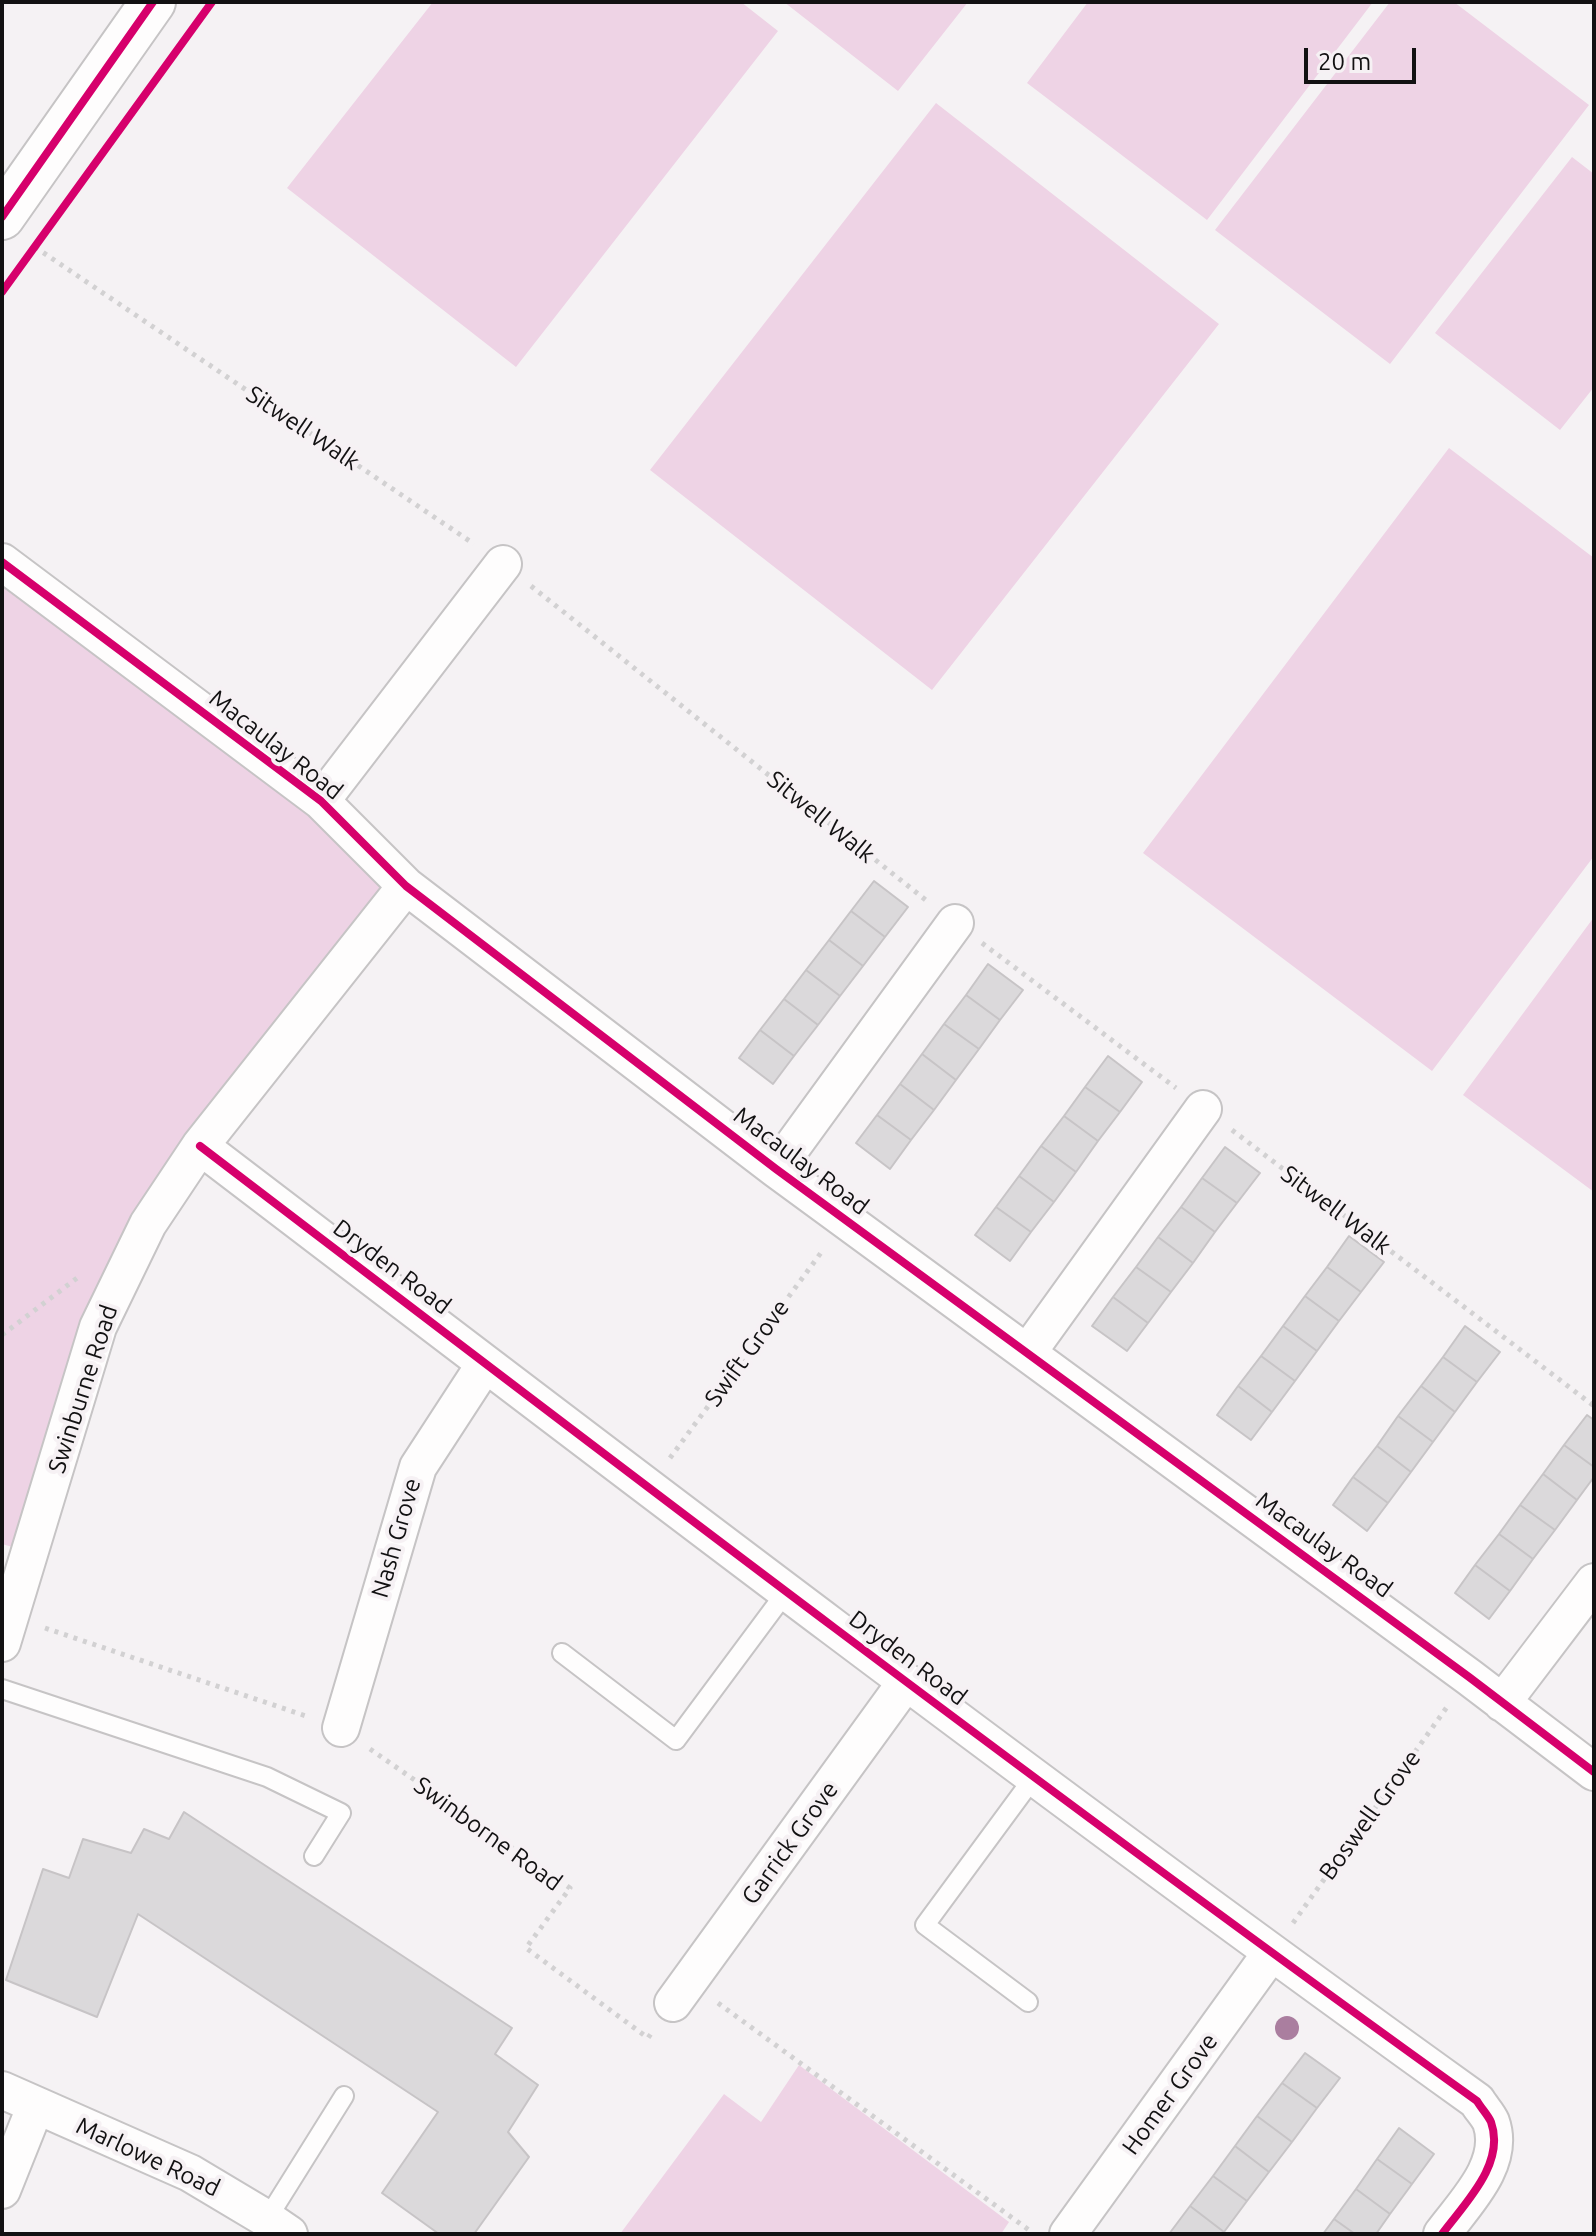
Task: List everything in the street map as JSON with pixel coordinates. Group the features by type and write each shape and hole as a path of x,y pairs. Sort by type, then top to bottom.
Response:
{"street":[{"path":"2,217 153,2"},
{"name":"Macaulay Road","path":"2,562 321,801 406,886 776,1169 1594,1772"},
{"name":"Macaulay Road","path":"321,801 503,564"},
{"name":"Swinburne Road","path":"6,1630 98,1327 148,1224 200,1146 406,886"},
{"name":"Macaulay Road","path":"776,1169 955,923"},
{"path":"1028,1352 1203,1109"},
{"name":"Dryden Road","path":"200,1146 906,1682 1271,1953 1477,2101 1491,2123 1494,2150 1485,2175 1442,2234"},
{"name":"Nash Grove","path":"341,1728 418,1467 485,1364"},
{"path":"1502,1703 1594,1582"},
{"name":"Garrick Grove","path":"673,2003 906,1682"},
{"name":"Homer Grove","path":"1068,2234 1271,1953"},
{"name":"Marlowe Road","path":"2,2090 190,2173 278,2226"},
{"path":"2,2190 36,2105"}],"lane":[{"path":"562,1653 676,1740 786,1592"},
{"path":"2,1689 267,1777 341,1813 314,1856"},
{"path":"1028,2002 925,1925 1034,1777"},
{"path":"278,2226 344,2096"}],"path":[{"path":"2,1335 87,1270"},
{"path":"673,2003 695,2020 710,1998 1035,2234"}],"shaded area":[{"path":"433,2 741,2 778,31 516,367 287,188"},
{"path":"784,2 968,2 898,91"},
{"path":"1088,2 1373,2 1207,220 1027,83"},
{"path":"1390,2 1454,2 1589,105 1390,364 1215,230"},
{"path":"936,103 1219,324 932,690 650,470"},
{"path":"1572,157 1594,174 1594,387 1560,430 1435,333"},
{"path":"1449,448 1594,558 1594,856 1432,1071 1143,853"},
{"path":"2,562 406,886 200,1146 98,1327 30,1552 2,1544"},
{"path":"1594,917 1594,1192 1463,1095"},
{"path":"799,2065 1009,2222 1001,2234 620,2234 724,2094 761,2122"}],"building":[{"path":"874,881 908,907 885,937 851,911"},
{"path":"851,911 885,937 863,966 829,940"},
{"path":"829,940 863,966 840,996 806,970"},
{"path":"988,964 1023,990 1000,1020 966,995"},
{"path":"806,970 840,996 818,1025 784,999"},
{"path":"966,995 1000,1020 979,1049 944,1024"},
{"path":"784,999 818,1025 794,1056 760,1030"},
{"path":"944,1024 979,1049 956,1080 922,1054"},
{"path":"760,1030 794,1056 773,1084 739,1058"},
{"path":"922,1054 956,1080 934,1110 900,1084"},
{"path":"1108,1056 1142,1082 1120,1112 1085,1087"},
{"path":"900,1084 934,1110 911,1140 877,1115"},
{"path":"1085,1087 1120,1112 1098,1141 1064,1116"},
{"path":"877,1115 911,1140 890,1169 856,1143"},
{"path":"1064,1116 1098,1141 1076,1172 1041,1146"},
{"path":"1041,1146 1076,1172 1054,1202 1019,1176"},
{"path":"1225,1147 1260,1173 1237,1203 1202,1178"},
{"path":"1019,1176 1054,1202 1031,1232 996,1207"},
{"path":"1202,1178 1237,1203 1215,1232 1181,1207"},
{"path":"996,1207 1031,1232 1010,1261 975,1235"},
{"path":"1181,1207 1215,1232 1193,1263 1158,1237"},
{"path":"1349,1236 1384,1262 1361,1292 1327,1267"},
{"path":"1158,1237 1193,1263 1171,1292 1136,1267"},
{"path":"1136,1267 1171,1292 1148,1323 1113,1297"},
{"path":"1327,1267 1361,1292 1339,1321 1305,1296"},
{"path":"1305,1296 1339,1321 1317,1351 1283,1326"},
{"path":"1113,1297 1148,1323 1127,1351 1092,1326"},
{"path":"1283,1326 1317,1351 1295,1381 1261,1356"},
{"path":"1465,1326 1500,1352 1477,1382 1443,1357"},
{"path":"1261,1356 1295,1381 1272,1412 1238,1386"},
{"path":"1443,1357 1477,1382 1455,1412 1421,1386"},
{"path":"1238,1386 1272,1412 1251,1440 1217,1415"},
{"path":"1421,1386 1455,1412 1433,1442 1398,1416"},
{"path":"1587,1415 1594,1420 1594,1467 1564,1445"},
{"path":"1398,1416 1433,1442 1411,1472 1377,1446"},
{"path":"1564,1445 1594,1467 1594,1477 1577,1500 1543,1474"},
{"path":"1377,1446 1411,1472 1388,1503 1353,1477"},
{"path":"1543,1474 1577,1500 1555,1530 1520,1505"},
{"path":"1353,1477 1388,1503 1367,1531 1333,1505"},
{"path":"1520,1505 1555,1530 1533,1559 1499,1534"},
{"path":"1499,1534 1533,1559 1510,1591 1475,1565"},
{"path":"1475,1565 1510,1591 1489,1619 1455,1593"},
{"path":"184,1812 512,2028 495,2054 538,2085 508,2132 529,2157 474,2234 439,2234 382,2193 438,2112 138,1914 97,2017 6,1980 43,1869 69,1878 83,1839 131,1853 144,1829 169,1839"},
{"path":"1305,2053 1340,2078 1317,2108 1282,2083"},
{"path":"1282,2083 1317,2108 1292,2142 1257,2116"},
{"path":"1257,2116 1292,2142 1269,2172 1235,2146"},
{"path":"1399,2128 1434,2154 1412,2184 1377,2159"},
{"path":"1235,2146 1269,2172 1247,2201 1213,2176"},
{"path":"1377,2159 1412,2184 1390,2214 1356,2189"},
{"path":"1213,2176 1247,2201 1224,2232 1190,2206"},
{"path":"1356,2189 1390,2214 1376,2234 1355,2234 1334,2219"},
{"path":"1190,2206 1224,2232 1223,2234 1169,2234"},
{"path":"1334,2219 1355,2234 1323,2234"}],"cycle path":[{"path":"2,217 153,2"},
{"path":"2,292 212,2"},
{"path":"2,562 321,801 406,886 776,1169 1594,1772"},
{"path":"200,1146 995,1748 1477,2101 1491,2122 1493,2153 1480,2182 1442,2234"}]}
